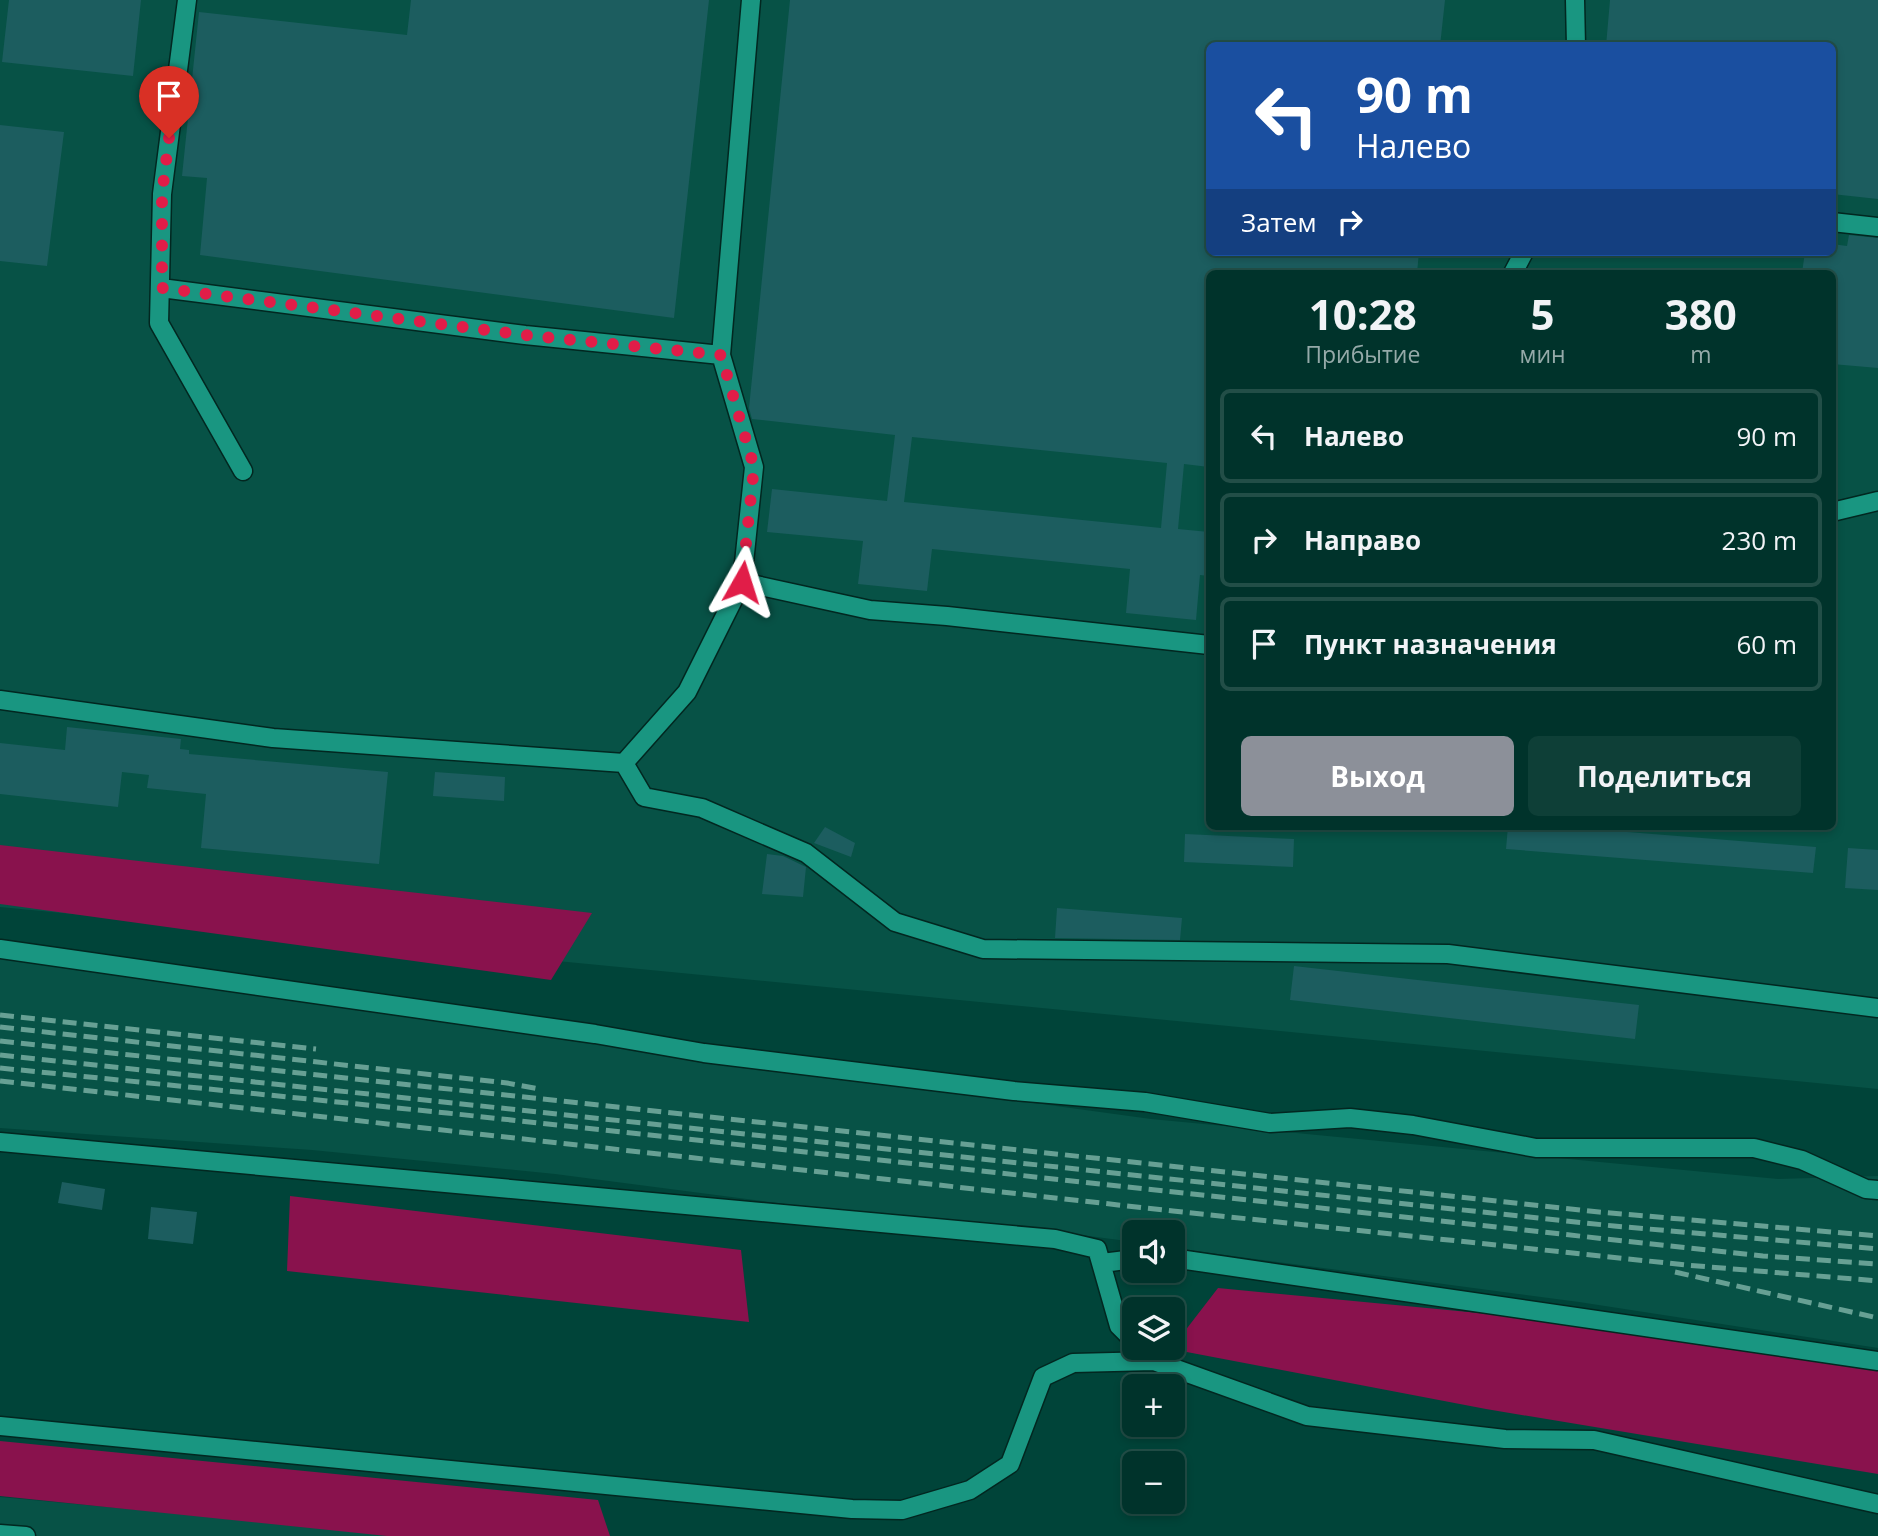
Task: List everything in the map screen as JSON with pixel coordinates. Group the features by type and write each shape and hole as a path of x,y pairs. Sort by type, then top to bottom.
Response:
{"lane":[{"path":"187,0 162,194 162,288 159,323 243,471"},
{"path":"624,763 687,692 742,582 754,467 721,355 751,0"},
{"path":"1575,0 1576,42"},
{"path":"1836,222 1878,227"},
{"path":"162,288 524,335 721,355"},
{"path":"1836,511 1878,501"},
{"path":"742,582 870,610 961,617 1206,645"},
{"path":"0,700 273,738 624,763"},
{"path":"624,763 644,797 702,808 806,853 895,922 982,949 1448,954 1878,1008"},
{"path":"0,949 595,1034 704,1053 1014,1091 1145,1102 1270,1123 1350,1118 1413,1125 1536,1148 1754,1149 1802,1160 1866,1189 1878,1190"},
{"path":"0,1142 1055,1239 1097,1249 1122,1329"},
{"path":"1102,1263 1122,1260"},
{"path":"1185,1260 1878,1361"},
{"path":"0,1426 852,1509 902,1510 970,1490 1010,1464 1043,1377 1073,1363 1154,1361 1230,1386 1307,1416 1505,1439 1594,1440 1878,1504"},
{"path":"0,1534 26,1536"}],"shaded area":[{"path":"0,0 1878,0 1878,1089 0,907"},
{"path":"0,845 592,913 551,980 0,904"},
{"path":"0,947 718,1060 1151,1119 1778,1179 1878,1176 1878,1348 1579,1302 1185,1250 1185,1220 1122,1220 1122,1240 999,1224 847,1212 555,1174 312,1150 0,1128"},
{"path":"290,1196 741,1250 749,1322 287,1271"},
{"path":"1218,1288 1878,1351 1878,1474 1486,1409 1185,1352 1185,1331"},
{"path":"0,1441 598,1500 610,1536 387,1536 0,1496"},
{"path":"0,1497 194,1515 393,1536 0,1536"}],"building":[{"path":"9,0 141,0 133,76 2,62"},
{"path":"411,0 709,0 674,318 200,255 207,178 182,176 199,12 407,35"},
{"path":"790,0 1445,0 1440,42 1206,42 1206,256 1419,256 1417,270 1206,270 1206,467 1184,464 1178,529 1206,532 1206,576 1200,575 1196,620 1126,613 1130,569 932,549 927,591 858,584 863,541 767,532 772,489 887,501 895,435 752,419 749,408","holes":["912,437 1167,463 1161,528 904,502"]},
{"path":"1610,0 1878,0 1878,199 1836,194 1836,42 1606,42"},
{"path":"0,125 64,132 47,266 0,261"},
{"path":"1849,235 1878,238 1878,368 1836,364 1836,270 1802,270 1804,256 1836,256 1836,245 1847,246"},
{"path":"67,727 181,739 180,749 189,750 189,754 388,772 379,864 201,848 206,794 147,788 149,775 122,772 118,807 0,794 0,743 65,750"},
{"path":"435,772 505,777 504,801 433,796"},
{"path":"825,827 855,843 851,857 814,843"},
{"path":"1508,830 1603,830 1816,847 1813,873 1506,849"},
{"path":"1185,834 1294,839 1293,867 1184,862"},
{"path":"1848,848 1878,850 1878,890 1845,888"},
{"path":"767,854 783,856 806,867 803,897 762,894"},
{"path":"1057,908 1182,918 1180,940 1055,938"},
{"path":"1294,966 1639,1005 1635,1039 1290,1000"},
{"path":"62,1182 105,1189 102,1210 58,1203"},
{"path":"151,1207 197,1212 193,1244 148,1239"}],"railway":[{"path":"0,1015 316,1049"},
{"path":"0,1027 507,1083 539,1089"},
{"path":"0,1041 1599,1212 1878,1236"},
{"path":"0,1055 1614,1226 1878,1249"},
{"path":"0,1068 447,1113 1763,1256 1878,1264"},
{"path":"0,1081 1173,1211 1686,1265 1878,1281"},
{"path":"1675,1272 1878,1318"}],"route":[{"path":"169,138 162,194 162,288 524,335 721,355 754,467 742,582"}]}
